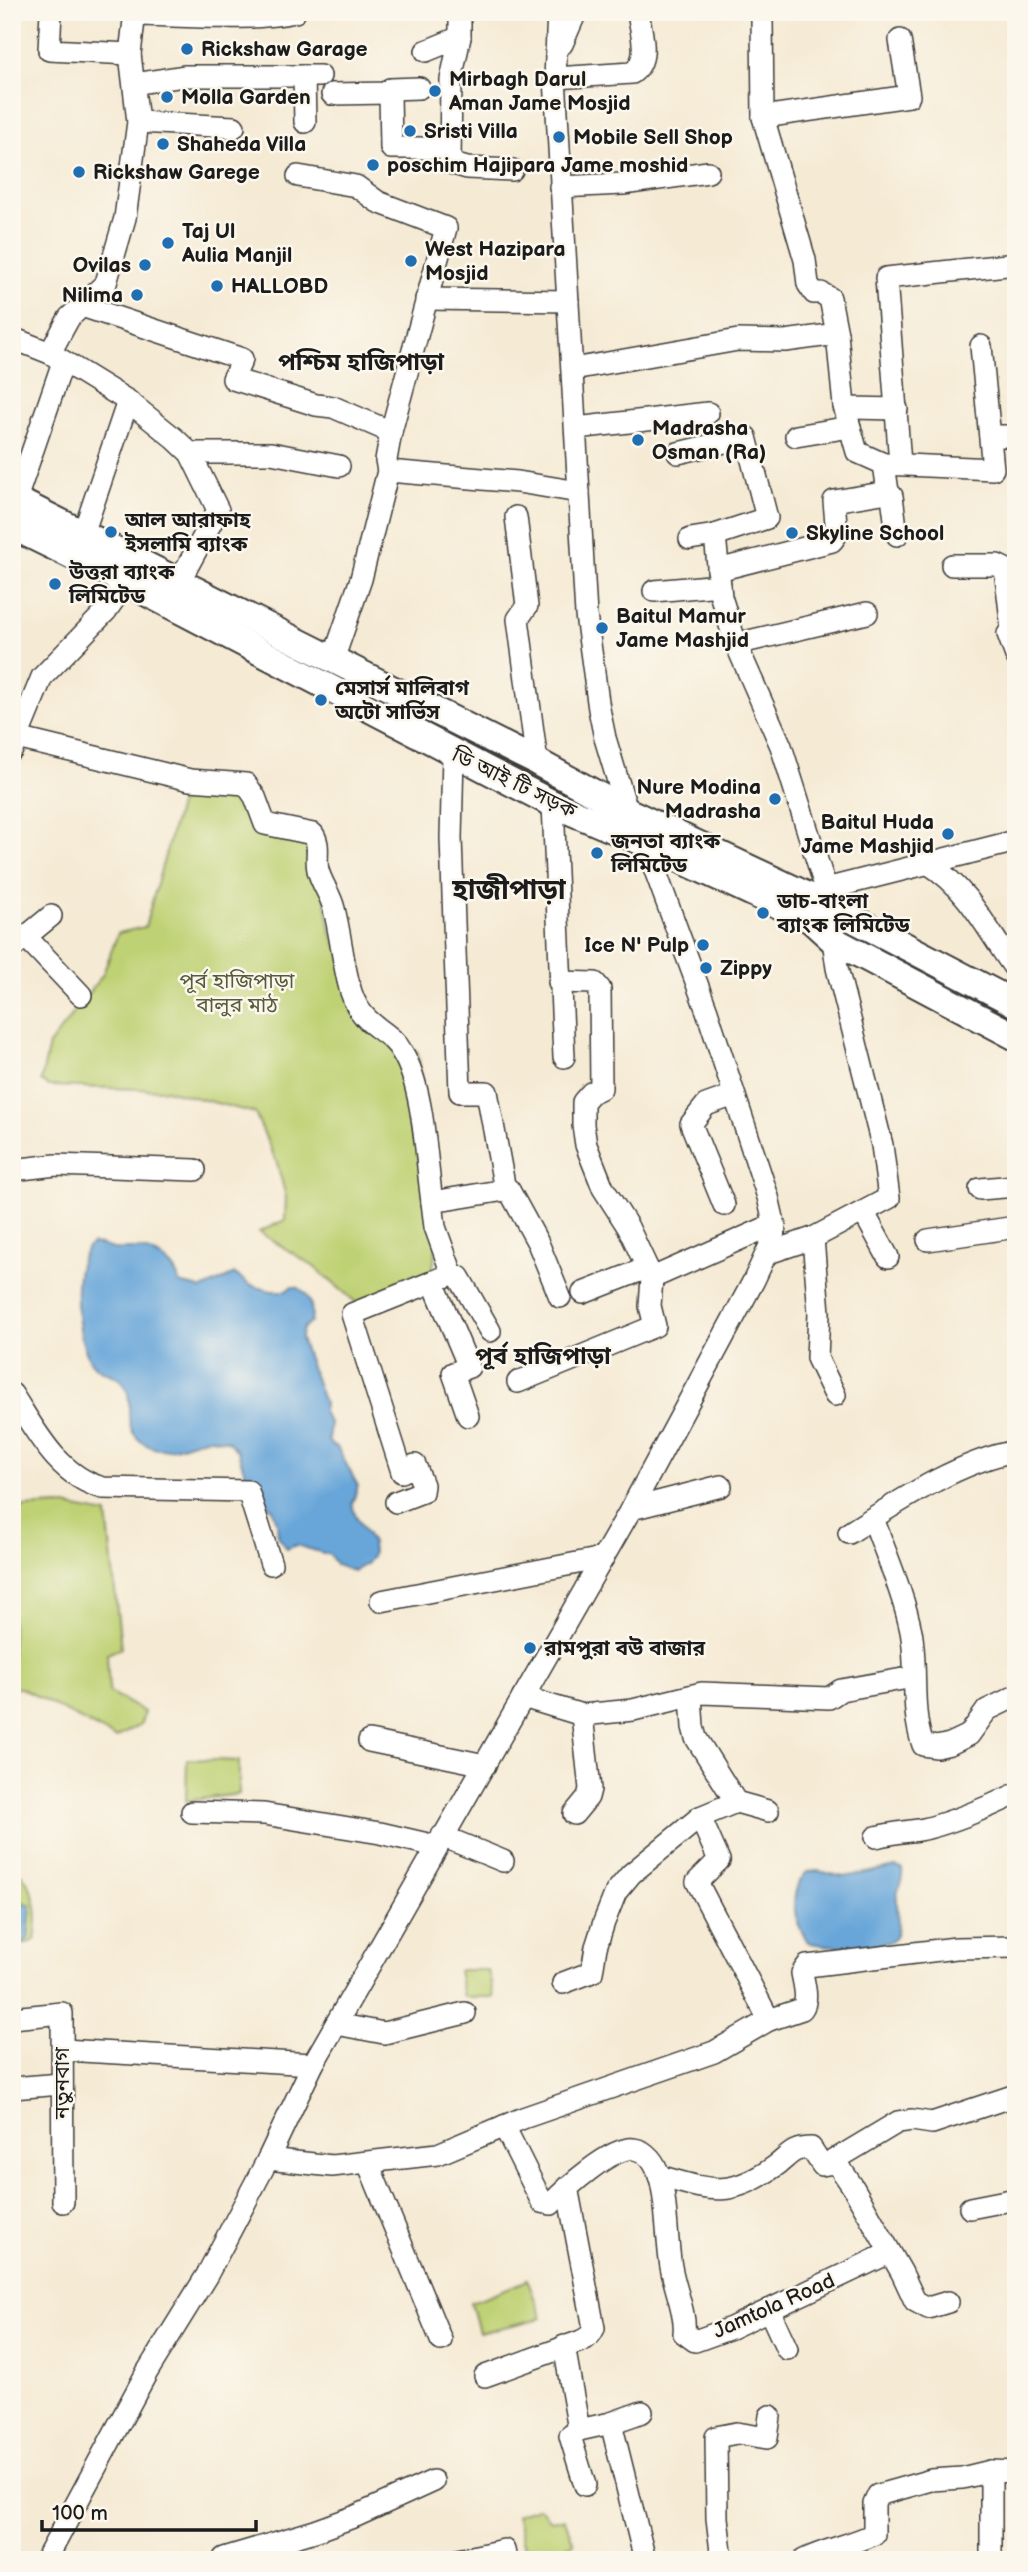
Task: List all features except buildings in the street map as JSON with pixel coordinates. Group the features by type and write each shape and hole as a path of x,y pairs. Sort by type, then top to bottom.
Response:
{"main road":[{"name":"ডি আই টি সড়ক","path":"14,499 537,762 627,811 1016,1004"},
{"name":"ডি আই টি সড়ক","path":"12,526 126,582 552,804 645,843 819,904 833,940 1016,1037"}],"street":[{"path":"51,12 48,50 130,54"},
{"path":"14,499 69,318 106,283 125,218 138,122 130,54 135,13 237,17 279,16 295,12"},
{"path":"460,12 460,37 451,80 450,163 467,168 512,170"},
{"path":"558,12 555,69 560,187 586,615 605,738 627,811"},
{"path":"555,69 576,12"},
{"path":"555,69 632,73 641,67 644,59 638,12"},
{"path":"762,17 763,117 800,240 808,284 814,293 830,298 844,406 857,452 892,464 993,469 981,346"},
{"path":"426,51 460,37"},
{"path":"763,117 909,96 900,40"},
{"path":"134,84 184,76 312,76 304,122"},
{"path":"419,88 390,89 391,148 449,148"},
{"path":"332,94 390,93"},
{"path":"138,122 234,127"},
{"path":"560,187 623,184 708,172"},
{"path":"298,176 356,186 378,202 446,228 391,432 386,460 388,471 361,579 334,660"},
{"path":"888,492 897,409 887,278 1016,264"},
{"path":"426,299 568,301"},
{"path":"82,306 242,359 233,379 316,405 333,407 391,432"},
{"path":"573,369 738,340 785,341 836,334"},
{"path":"12,338 57,358 128,401 190,453 218,510 179,582"},
{"path":"83,534 128,401"},
{"path":"844,406 897,409"},
{"path":"576,428 708,413"},
{"path":"796,436 850,427"},
{"path":"990,436 1016,436"},
{"path":"678,453 746,438 767,518 715,535 690,539"},
{"path":"190,453 271,453 339,467"},
{"path":"388,471 518,482 579,492"},
{"path":"888,492 892,496 897,535"},
{"path":"654,591 719,578 832,541 837,534 834,502 888,492"},
{"path":"516,517 527,606 518,620 537,762"},
{"path":"715,535 721,597 736,644 781,746 819,904 929,864 1016,841"},
{"path":"952,565 997,565 1004,569 1012,629 1008,634 1016,656"},
{"path":"126,582 106,611 42,677 15,744 190,779 246,784 265,824 313,834 319,849 318,869 334,906 352,993 363,1017 401,1049 408,1063 418,1101 443,1278 469,1367 453,1373 468,1416"},
{"path":"736,644 867,613"},
{"path":"453,754 451,838 460,1092 487,1092 505,1190"},
{"path":"552,804 564,1056"},
{"path":"46,2560 147,2372 207,2275 268,2159 313,2064 631,1509 768,1253 775,1227 768,1197 707,1012 645,843"},
{"path":"929,864 948,876 971,901 1016,970"},
{"path":"51,916 19,942 81,995"},
{"path":"768,1253 813,1238 889,1198 882,1145 837,968 833,940"},
{"path":"518,1382 654,1326 650,1306 649,1273 628,1227 603,1188 586,1145 583,1102 591,1093 601,1088 600,989 596,983 559,982"},
{"path":"724,1205 691,1124 706,1105 734,1096"},
{"path":"12,1170 55,1165 195,1170"},
{"path":"980,1189 1016,1186"},
{"path":"432,1202 509,1190 538,1243 560,1297"},
{"path":"864,1213 888,1257"},
{"path":"583,1293 649,1273 763,1229 775,1227"},
{"path":"928,1240 1016,1227"},
{"path":"813,1238 819,1313 817,1357 835,1395"},
{"path":"396,1502 422,1492 423,1485 415,1465 402,1472 352,1314 443,1278 459,1277 491,1331"},
{"path":"12,1394 53,1456 85,1484 103,1488 248,1491 271,1564"},
{"path":"849,1533 968,1465 1016,1451"},
{"path":"631,1509 721,1486"},
{"path":"873,1518 911,1632 917,1724 923,1745 937,1747 969,1735 988,1710 1016,1696"},
{"path":"381,1601 603,1558"},
{"path":"523,1697 582,1716 633,1710 702,1693 829,1698 841,1690 914,1677"},
{"path":"691,1696 696,1738 736,1802"},
{"path":"574,1814 590,1789 582,1716"},
{"path":"369,1741 485,1765"},
{"path":"876,1837 919,1830 1016,1794"},
{"path":"564,1983 592,1972 604,1922 616,1892 631,1874 700,1817 736,1802 768,1811"},
{"path":"192,1812 264,1814 439,1841 503,1861"},
{"path":"700,1817 719,1860 697,1882 769,2021"},
{"path":"268,2159 313,2166 368,2163 438,2154 504,2126 714,2053 769,2021 802,2009 805,2005 802,1973 807,1966 956,1948 1016,1947"},
{"path":"336,2024 384,2033 465,2012"},
{"name":"নতুনবাগ","path":"12,2018 62,2013 64,2202"},
{"path":"63,2050 313,2064"},
{"path":"12,2088 61,2084"},
{"path":"504,2126 542,2202 551,2204 566,2187 618,2151 633,2148 648,2155 659,2176 710,2190 728,2189 748,2183 800,2148 811,2148 822,2165 828,2164 898,2122 912,2120 932,2123 1016,2095"},
{"path":"834,2159 853,2187 915,2301 928,2308 948,2302"},
{"path":"368,2163 441,2340"},
{"name":"Jamtola Road","path":"659,2176 672,2278 685,2325 684,2333 695,2341 769,2310 889,2253"},
{"path":"485,2376 588,2338 594,2328 566,2187"},
{"path":"970,2208 1016,2199"},
{"path":"769,2310 787,2349"},
{"path":"564,2346 579,2430"},
{"path":"585,2485 570,2436 579,2430 642,2412"},
{"path":"722,2560 717,2518 716,2437 737,2433 767,2438 770,2416"},
{"path":"611,2423 644,2556"},
{"path":"804,2560 822,2551 874,2534 874,2504 878,2495 931,2480 962,2478 990,2471 1016,2472"},
{"path":"990,2471 991,2560"},
{"path":"222,2559 315,2531 433,2481"},
{"path":"458,2560 503,2550 506,2560"}],"green space":[{"name":"পূর্ব হাজিপাড়া বালুর মাঠ","path":"185,784 245,795 253,824 317,847 331,933 373,1024 418,1052 439,1232 430,1284 359,1305 313,1266 259,1232 285,1220 286,1197 277,1163 255,1113 166,1090 49,1086 41,1081 49,1045 103,974 118,933 145,927"},
{"path":"60,1505 107,1514 121,1648 107,1654 109,1692 144,1712 141,1724 116,1738 21,1688 12,1688 12,1520 24,1507"},
{"path":"187,1759 239,1761 239,1794 186,1801"},
{"path":"22,1874 34,1897 36,1931 35,1940 15,1948 16,1966 12,1966 12,1939 18,1942 28,1938 31,1905 12,1898 12,1878"},
{"path":"458,1970 488,1970 494,1997 463,1997"},
{"path":"527,2279 542,2318 479,2333 471,2302"},
{"path":"540,2507 550,2521 565,2519 574,2544 527,2560 516,2515"}],"water":[{"path":"92,1244 149,1252 171,1266 179,1283 202,1289 235,1274 250,1285 271,1291 286,1291 297,1287 305,1294 310,1302 312,1317 302,1331 301,1339 324,1403 323,1412 330,1424 328,1440 331,1445 337,1447 358,1486 352,1504 372,1543 373,1555 366,1564 353,1571 336,1565 330,1555 296,1545 287,1549 278,1536 272,1508 264,1502 254,1479 247,1479 238,1452 228,1441 204,1438 173,1448 159,1449 145,1444 137,1437 130,1423 125,1386 118,1378 91,1362 81,1336 77,1282 84,1252"},
{"path":"896,1867 902,1869 902,1879 897,1895 898,1923 894,1938 889,1942 867,1946 808,1942 794,1907 797,1889 807,1872 819,1871 844,1877"},
{"path":"12,1898 31,1905 28,1938 24,1943 12,1939"}],"place":[{"name":"Rickshaw Garage","path":"187,49"},
{"name":"Mirbagh Darul Aman Jame Mosjid","path":"435,91"},
{"name":"Molla Garden","path":"167,97"},
{"name":"Sristi Villa","path":"410,131"},
{"name":"Mobile Sell Shop","path":"559,137"},
{"name":"Shaheda Villa","path":"163,144"},
{"name":"poschim Hajipara Jame moshid","path":"373,165"},
{"name":"Rickshaw Garege","path":"79,172"},
{"name":"Taj Ul Aulia Manjil","path":"168,243"},
{"name":"West Hazipara Mosjid","path":"411,261"},
{"name":"Ovilas","path":"145,265"},
{"name":"HALLOBD","path":"217,286"},
{"name":"Nilima","path":"137,295"},
{"name":"Madrasha Osman (Ra)","path":"638,440"},
{"name":"আল আরাফাহ ইসলামি ব্যাংক","path":"111,532"},
{"name":"Skyline School","path":"792,533"},
{"name":"উত্তরা ব্যাংক লিমিটেড","path":"55,584"},
{"name":"Baitul Mamur Jame Mashjid","path":"602,628"},
{"name":"মেসার্স মালিবাগ অটো সার্ভিস","path":"321,700"},
{"name":"Nure Modina Madrasha","path":"775,799"},
{"name":"Baitul Huda Jame Mashjid","path":"948,834"},
{"name":"জনতা ব্যাংক লিমিটেড","path":"597,853"},
{"name":"ডাচ-বাংলা ব্যাংক লিমিটেড","path":"763,913"},
{"name":"Ice N' Pulp","path":"703,945"},
{"name":"Zippy","path":"706,968"},
{"name":"রামপুরা বউ বাজার","path":"530,1648"}],"district":[{"name":"পশ্চিম হাজিপাড়া","path":"361,362"},
{"name":"হাজীপাড়া","path":"509,890"},
{"name":"পূর্ব হাজিপাড়া","path":"543,1356"}]}
